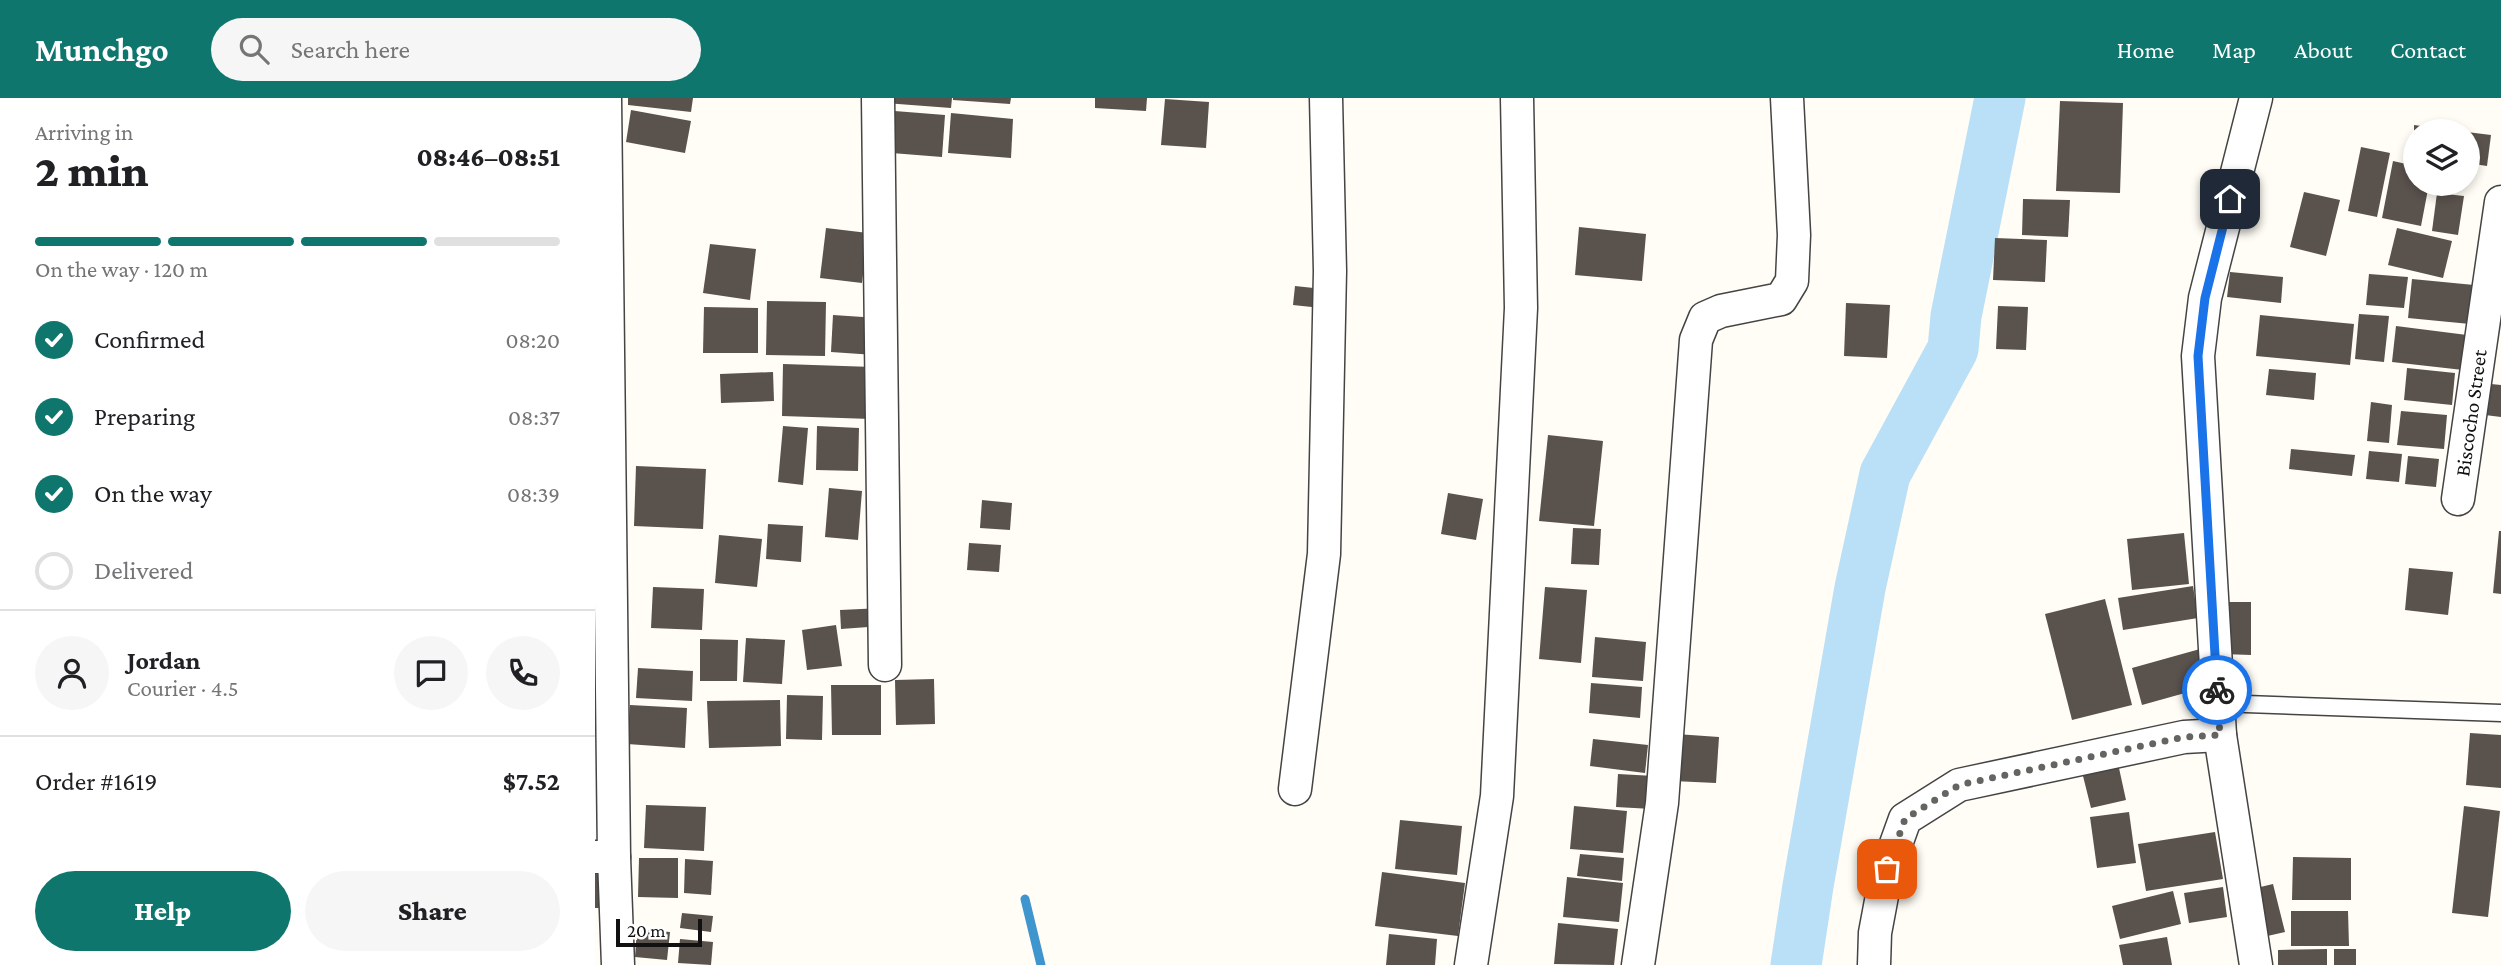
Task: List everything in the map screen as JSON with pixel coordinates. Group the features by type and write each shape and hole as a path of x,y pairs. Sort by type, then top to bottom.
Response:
{"street":[{"path":"605,98 605,857 618,965"},
{"path":"878,98 885,665"},
{"path":"1294,789 1324,554 1330,271 1326,98"},
{"path":"1471,965 1497,796 1521,308 1517,98"},
{"path":"1638,965 1663,803 1696,340 1705,318 1721,311 1781,299 1792,281 1794,235 1787,98"},
{"path":"2256,98 2205,298 2198,356 2220,735 2256,965"},
{"name":"Biscocho Street","path":"2458,499 2501,202"},
{"path":"1874,965 1875,933 1887,869 1905,819 1959,785 2184,737 2220,735"}],"lane":[{"path":"2218,704 2501,713"}],"building":[{"path":"628,98 693,98 691,112 628,105"},
{"path":"885,98 952,98 951,108 885,103"},
{"path":"953,98 1011,98 1010,104"},
{"path":"1095,98 1147,98 1146,111 1095,108"},
{"path":"1165,99 1209,102 1206,148 1161,145"},
{"path":"2060,101 2123,103 2120,193 2056,191"},
{"path":"631,110 691,121 685,153 626,142"},
{"path":"882,110 945,115 942,157 879,152"},
{"path":"951,113 1013,119 1011,158 948,153"},
{"path":"2480,134 2491,135 2487,166 2480,165"},
{"path":"2361,147 2390,153 2377,217 2348,211"},
{"path":"2393,161 2403,163 2403,196 2427,196 2421,226 2382,218"},
{"path":"2304,192 2340,200 2326,256 2290,247"},
{"path":"2437,196 2464,196 2458,235 2432,231"},
{"path":"2023,199 2070,200 2068,237 2022,235"},
{"path":"1579,227 1646,234 1642,281 1575,275"},
{"path":"826,228 868,233 862,283 820,278"},
{"path":"2397,228 2452,241 2443,278 2388,265"},
{"path":"1995,238 2047,240 2045,282 1993,280"},
{"path":"710,244 756,249 750,300 703,293"},
{"path":"2230,272 2283,277 2281,303 2227,297"},
{"path":"2369,274 2408,277 2404,308 2366,305"},
{"path":"2412,279 2474,285 2470,324 2408,318"},
{"path":"1295,286 1323,289 1321,308 1293,305"},
{"path":"767,301 826,302 825,356 766,355"},
{"path":"1846,303 1890,305 1887,358 1844,356"},
{"path":"1998,306 2028,307 2026,350 1996,349"},
{"path":"704,307 758,308 758,353 703,353"},
{"path":"2359,314 2389,316 2384,362 2355,359"},
{"path":"833,315 878,318 875,355 831,352"},
{"path":"2260,315 2354,324 2350,365 2256,356"},
{"path":"2396,326 2467,335 2463,370 2392,362"},
{"path":"783,364 873,367 871,419 782,416"},
{"path":"2407,368 2455,373 2452,405 2404,400"},
{"path":"2269,369 2316,373 2314,400 2266,395"},
{"path":"773,372 774,401 721,403 720,374"},
{"path":"2481,383 2501,385 2501,417 2477,414"},
{"path":"2371,402 2392,405 2389,443 2367,441"},
{"path":"2401,411 2447,415 2444,449 2397,445"},
{"path":"783,426 808,428 803,485 778,482"},
{"path":"817,426 859,428 858,471 816,470"},
{"path":"1548,435 1603,441 1594,526 1539,521"},
{"path":"2291,449 2355,455 2352,476 2289,469"},
{"path":"2369,451 2402,454 2399,482 2366,479"},
{"path":"2408,456 2439,459 2436,487 2405,484"},
{"path":"636,466 706,469 703,529 634,526"},
{"path":"829,488 862,491 858,540 825,537"},
{"path":"1448,493 1483,499 1476,540 1441,534"},
{"path":"982,500 1012,503 1010,530 980,528"},
{"path":"768,524 803,526 801,562 766,559"},
{"path":"1573,528 1601,529 1599,565 1571,564"},
{"path":"2501,531 2501,594 2493,593"},
{"path":"2184,533 2189,584 2132,590 2127,539"},
{"path":"719,535 762,539 757,587 715,583"},
{"path":"969,543 1001,545 999,572 967,570"},
{"path":"2409,568 2453,572 2448,615 2405,610"},
{"path":"2193,586 2198,618 2123,630 2118,598"},
{"path":"653,587 704,589 702,630 651,628"},
{"path":"1545,587 1587,590 1581,663 1539,659"},
{"path":"2105,599 2132,705 2072,720 2045,614"},
{"path":"2222,602 2251,602 2251,655 2222,654"},
{"path":"882,608 882,626 841,629 840,610"},
{"path":"836,625 842,666 807,670 802,630"},
{"path":"1595,637 1646,642 1643,681 1592,677"},
{"path":"746,638 785,640 782,684 743,682"},
{"path":"700,639 738,640 737,681 700,681"},
{"path":"2200,649 2210,686 2142,705 2132,668"},
{"path":"638,668 693,671 692,701 636,698"},
{"path":"934,679 935,724 896,725 895,680"},
{"path":"1591,683 1642,687 1640,718 1589,713"},
{"path":"831,685 881,685 881,735 832,735"},
{"path":"787,695 823,696 822,740 786,739"},
{"path":"780,700 781,746 709,748 707,701"},
{"path":"630,705 687,708 685,748 627,744"},
{"path":"2470,733 2501,735 2501,788 2466,785"},
{"path":"1676,734 1719,737 1716,783 1673,781"},
{"path":"1593,739 1648,745 1645,773 1590,766"},
{"path":"2117,759 2126,800 2091,808 2081,768"},
{"path":"1618,774 1654,776 1652,809 1616,807"},
{"path":"646,805 706,807 704,851 644,848"},
{"path":"1574,806 1627,811 1623,853 1570,849"},
{"path":"2464,806 2500,811 2488,917 2452,913"},
{"path":"2129,812 2136,863 2097,868 2090,817"},
{"path":"1400,820 1462,826 1457,875 1395,869"},
{"path":"2215,832 2223,879 2146,891 2138,844"},
{"path":"1580,854 1624,858 1622,881 1577,876"},
{"path":"2293,857 2351,858 2351,900 2292,900"},
{"path":"639,858 678,858 678,898 638,897"},
{"path":"685,859 713,861 711,895 684,893"},
{"path":"1382,872 1465,883 1458,936 1375,926"},
{"path":"595,874 602,875 599,908 595,908"},
{"path":"1567,877 1623,883 1619,922 1563,917"},
{"path":"2273,884 2285,932 2263,937 2252,889"},
{"path":"2223,887 2227,917 2189,923 2184,893"},
{"path":"2173,891 2181,924 2120,939 2112,906"},
{"path":"2291,911 2348,911 2349,946 2291,946"},
{"path":"682,913 713,916 711,932 680,928"},
{"path":"1558,923 1618,929 1614,965 1554,964"},
{"path":"637,929 670,932 667,960 635,957"},
{"path":"1389,934 1437,939 1435,965 1386,965"},
{"path":"2167,937 2172,965 2123,965 2119,945"},
{"path":"680,939 713,942 711,965 678,963"},
{"path":"2327,949 2327,965 2278,965 2278,950"},
{"path":"2334,949 2356,949 2356,965 2334,965"}],"waterway":[{"path":"1796,965 1860,588 1885,474 1953,349 1956,316 2000,98"},
{"path":"1025,899 1041,965"}],"way so far":[{"path":"1887,869 1905,819 1959,785 2184,737 2220,735 2217,690"}],"route":[{"path":"2217,690 2198,356 2205,298 2230,199"}]}
